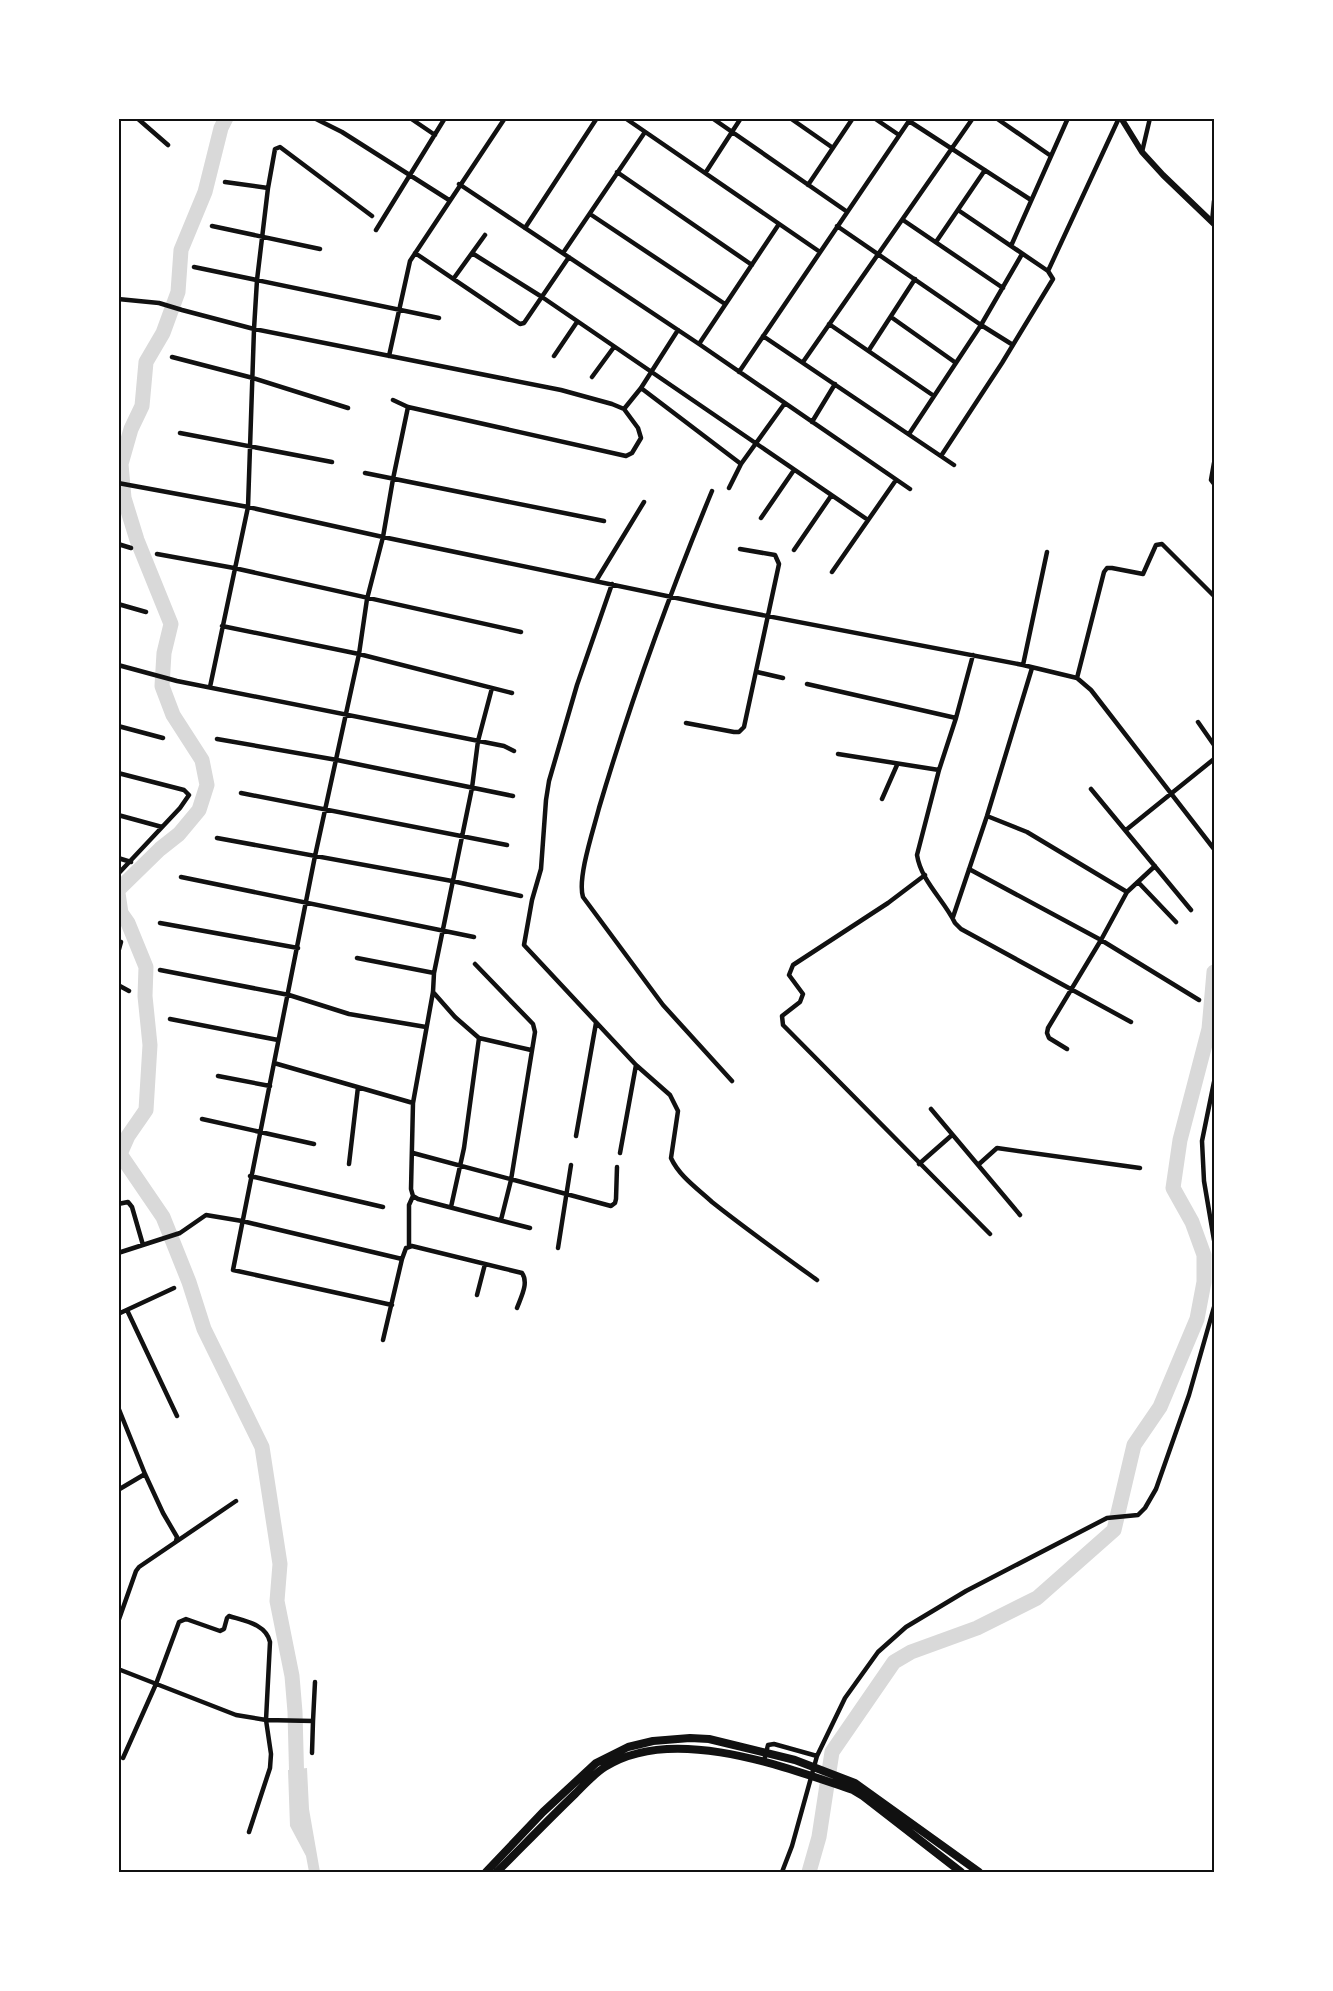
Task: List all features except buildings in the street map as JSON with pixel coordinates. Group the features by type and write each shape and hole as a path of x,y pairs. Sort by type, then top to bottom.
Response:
{"main road":[{"path":"694,1738 694,1750"},
{"path":"486,1872 543,1812 596,1763 628,1747 653,1741 694,1738 709,1739 765,1757 790,1769 854,1787 962,1872"},
{"path":"497,1872 539,1828 604,1767 623,1758 649,1751 694,1750 795,1760 854,1787 979,1872"}],"street":[{"path":"137,118 168,145"},
{"path":"314,118 330,125 449,200"},
{"path":"330,125 334,118"},
{"path":"410,118 435,135"},
{"path":"376,230 445,118"},
{"path":"389,356 407,268 459,184 504,120 496,118"},
{"path":"525,228 597,118"},
{"path":"625,118 820,252"},
{"path":"712,118 846,211"},
{"path":"706,172 741,118"},
{"path":"790,118 833,148"},
{"path":"808,185 853,118"},
{"path":"874,118 899,135"},
{"path":"803,362 973,118"},
{"path":"996,118 1051,156"},
{"path":"1011,246 1068,118"},
{"path":"1120,118 1142,152 1213,223"},
{"path":"1048,271 1120,118"},
{"path":"1142,152 1150,118"},
{"path":"739,372 846,211 910,120 952,150 1031,200"},
{"path":"563,253 645,132"},
{"path":"210,687 248,507 257,280 274,151 280,147 372,216"},
{"path":"936,242 985,170"},
{"path":"617,172 752,265"},
{"path":"225,182 268,188"},
{"path":"459,184 699,344 910,489"},
{"path":"1213,223 1215,201"},
{"path":"941,456 1053,279 1048,271 958,210"},
{"path":"590,214 725,304"},
{"path":"903,220 1003,288"},
{"path":"699,344 779,224"},
{"path":"212,226 320,249"},
{"path":"837,226 1013,345"},
{"path":"454,278 485,235"},
{"path":"415,253 520,324 524,323 569,257"},
{"path":"472,253 542,297 868,520"},
{"path":"909,434 981,325 1022,254"},
{"path":"194,267 439,318"},
{"path":"869,350 915,279"},
{"path":"118,299 159,303 254,329 561,390 624,409 638,428 641,438 632,453 626,456 408,407 393,400"},
{"path":"891,317 956,363"},
{"path":"554,356 578,322"},
{"path":"829,324 934,396"},
{"path":"624,409 641,388 678,330"},
{"path":"763,336 954,465"},
{"path":"592,377 614,348"},
{"path":"172,357 253,378 348,408"},
{"path":"812,422 835,384"},
{"path":"641,388 741,464"},
{"path":"729,488 741,464 785,403"},
{"path":"392,1305 233,1270 250,1176 308,903 315,856 359,654 367,599 383,537 408,407"},
{"path":"180,433 332,462"},
{"path":"1215,463 1211,480 1215,484"},
{"path":"761,518 794,470"},
{"path":"365,473 604,521"},
{"path":"832,572 896,480"},
{"path":"118,483 248,507 715,606 973,655 1077,678 1091,690 1215,849"},
{"path":"712,490 669,595 609,776 591,837 582,892 624,955 663,1005 732,1081"},
{"path":"794,550 831,496"},
{"path":"596,581 644,502"},
{"path":"118,544 131,548"},
{"path":"1077,678 1104,572 1107,568 1143,574 1156,545 1162,544 1215,596"},
{"path":"686,723 735,732 744,727 779,564 775,555 740,549"},
{"path":"1023,665 1047,552"},
{"path":"157,554 234,568 521,632"},
{"path":"612,584 577,685 549,781 541,869 524,945 636,1065 669,1095 678,1111 672,1158 681,1172 741,1225 817,1280"},
{"path":"118,604 146,612"},
{"path":"222,626 359,654 512,693"},
{"path":"973,655 939,770 918,850 918,862 957,926 1131,1022"},
{"path":"118,665 177,681 504,746 514,751"},
{"path":"953,917 987,816 1032,668"},
{"path":"757,672 783,678"},
{"path":"807,684 956,718"},
{"path":"382,1340 402,1259 408,1246 409,1204 413,1196 411,1189 413,1103 433,992 434,973 472,788 478,741 492,688"},
{"path":"1198,722 1215,745"},
{"path":"118,726 163,738"},
{"path":"217,739 337,760 513,796"},
{"path":"838,754 939,770"},
{"path":"1126,830 1215,759"},
{"path":"882,799 897,765"},
{"path":"118,773 188,793 187,799 118,874"},
{"path":"1091,789 1191,910"},
{"path":"241,793 507,845"},
{"path":"118,815 162,827"},
{"path":"987,816 1027,832 1127,892"},
{"path":"217,838 452,881 521,896"},
{"path":"118,858 131,862"},
{"path":"1067,1049 1049,1038 1048,1028 1127,892 1155,866"},
{"path":"969,869 1101,940 1199,1000"},
{"path":"925,875 794,965 789,975 803,994 802,999 782,1016 781,1021 990,1234"},
{"path":"181,877 474,937"},
{"path":"1138,882 1176,922"},
{"path":"160,923 298,948"},
{"path":"118,953 121,942"},
{"path":"357,958 434,973"},
{"path":"475,964 533,1024 535,1032 511,1180 501,1220"},
{"path":"160,970 289,995 349,1014 426,1027"},
{"path":"118,985 129,990"},
{"path":"433,992 454,1017 479,1038 531,1050"},
{"path":"170,1019 278,1040"},
{"path":"576,1136 596,1023"},
{"path":"451,1207 460,1167 479,1038"},
{"path":"274,1063 413,1103"},
{"path":"620,1153 636,1065"},
{"path":"218,1076 270,1086"},
{"path":"1215,1082 1202,1141 1204,1181 1215,1240"},
{"path":"348,1164 358,1087"},
{"path":"931,1109 1020,1215"},
{"path":"202,1119 314,1144"},
{"path":"919,1164 952,1135"},
{"path":"978,1165 997,1148 1140,1168"},
{"path":"413,1153 611,1206 614,1205 616,1199 616,1167"},
{"path":"558,1248 571,1165"},
{"path":"250,1176 383,1207"},
{"path":"413,1196 530,1228"},
{"path":"118,1204 128,1202 132,1207 143,1245"},
{"path":"118,1253 180,1233 206,1215 242,1221 402,1259"},
{"path":"408,1246 415,1245 524,1275 525,1283 517,1308"},
{"path":"477,1295 485,1264"},
{"path":"118,1314 174,1288"},
{"path":"782,1872 792,1846 817,1756 845,1698 878,1652 896,1635 966,1591 1107,1518 1138,1515 1145,1508 1156,1489 1189,1395 1215,1307"},
{"path":"128,1310 177,1416"},
{"path":"118,1407 145,1474 177,1537 176,1541"},
{"path":"118,1490 145,1474"},
{"path":"118,1622 136,1571 236,1501"},
{"path":"123,1758 181,1620 186,1619 220,1630 224,1629 228,1616 263,1628 269,1638 266,1720 267,1740 271,1754 270,1768 249,1832"},
{"path":"118,1669 236,1716 266,1720 313,1721"},
{"path":"312,1753 315,1682"},
{"path":"765,1757 768,1745 774,1744 817,1756"}],"shaded area":[{"path":"307,1768 309,1809 320,1872 309,1872 306,1856 290,1826 288,1770"}],"waterway":[{"path":"118,890 179,834 199,810 207,785 202,760 173,715 162,686 164,653 171,624 137,540 124,498 121,464 131,429 142,406 146,362 163,333 178,292 181,250 205,192 221,128 226,118"},
{"path":"118,893 121,913 128,923 146,967 145,996 150,1045 146,1110 128,1136 120,1154 163,1217 189,1282 204,1329 262,1447 280,1564 277,1601 292,1676 297,1789"},
{"path":"809,1872 819,1837 832,1752 894,1662 911,1652 977,1628 1037,1598 1114,1530 1134,1445 1160,1407 1197,1319 1204,1282 1204,1255 1192,1222 1173,1188 1180,1140 1209,1029 1214,972"}]}
